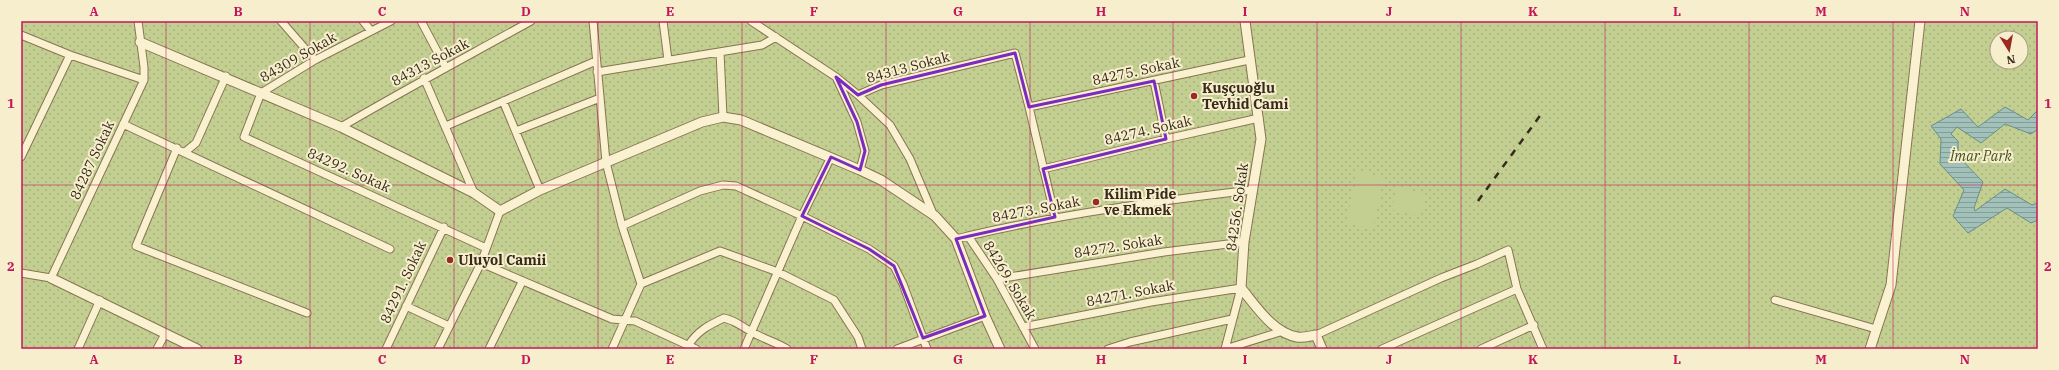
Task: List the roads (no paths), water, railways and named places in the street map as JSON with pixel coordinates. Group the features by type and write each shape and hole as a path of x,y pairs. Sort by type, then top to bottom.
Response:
{"street":[{"name":"84287 Sokak","path":"50,278 144,80 144,67 138,21"},
{"path":"280,21 315,60"},
{"path":"363,21 371,31"},
{"name":"84309 Sokak","path":"261,93 315,60 391,21"},
{"path":"421,21 446,68"},
{"name":"84313 Sokak","path":"341,126 424,78 446,68 531,21"},
{"path":"593,21 606,162 622,226 641,284 612,349"},
{"path":"663,21 668,60"},
{"name":"84313 Sokak","path":"750,21 836,77 858,95 881,86 1015,53 1029,107"},
{"name":"84256. Sokak","path":"1241,288 1244,242 1261,139 1249,60 1245,21"},
{"path":"1870,349 1891,285 1920,21"},
{"path":"21,35 70,55 144,80"},
{"path":"597,72 762,45 776,37"},
{"path":"140,42 226,76 261,93 341,126 474,193 500,211"},
{"path":"720,52 723,117"},
{"path":"21,157 70,55"},
{"name":"84275. Sokak","path":"1029,107 1249,60"},
{"path":"446,126 596,61"},
{"path":"185,152 196,143 226,76"},
{"path":"836,77 858,122 865,151 860,170"},
{"path":"424,78 474,193"},
{"path":"1154,81 1166,139"},
{"name":"84292. Sokak","path":"261,93 244,136 444,227 486,248"},
{"path":"858,95 890,124 910,159 934,216"},
{"path":"516,131 600,98"},
{"path":"503,102 540,190"},
{"path":"1029,107 1055,217"},
{"path":"438,349 481,263 500,211 540,190 606,162 702,122 723,117 741,120 860,170 881,180 934,216 956,240 985,316 1000,349"},
{"name":"84274. Sokak","path":"1043,169 1259,118"},
{"path":"123,124 390,249"},
{"path":"177,148 136,246 307,313"},
{"path":"744,349 802,216 831,157"},
{"path":"622,226 700,191 723,185 736,186 869,249 894,266 903,284 927,349"},
{"name":"84273. Sokak","path":"968,236 1055,217 1161,201 1252,190"},
{"name":"84291. Sokak","path":"386,349 444,227"},
{"name":"84269. Sokak","path":"956,240 968,236 997,279 1035,349"},
{"name":"84272. Sokak","path":"997,279 1164,252 1244,242"},
{"path":"1241,288 1261,312 1283,331 1297,337 1316,335 1434,281 1508,250 1517,289 1534,325 1543,349"},
{"path":"641,284 720,251 778,272 834,300 858,337 862,349"},
{"path":"481,263 522,282 612,319 635,321 683,346 696,349"},
{"path":"21,273 50,278 100,300 197,349"},
{"path":"489,349 522,282"},
{"path":"1225,349 1241,288"},
{"name":"84271. Sokak","path":"1023,327 1151,302 1241,288"},
{"path":"1382,349 1517,289"},
{"path":"78,349 100,300"},
{"path":"1775,300 1876,329"},
{"path":"406,306 450,326"},
{"path":"897,349 985,316"},
{"path":"683,346 704,327 724,318 738,322 752,332 774,341 787,349"},
{"path":"1108,349 1130,342 1232,320"},
{"path":"1481,349 1534,325"},
{"path":"1225,349 1283,331"},
{"path":"157,349 165,334"},
{"path":"1316,335 1322,349"}],"water":[{"path":"2005,107 2028,120 2038,110 2038,129 2031,134 2005,124 1981,143 1957,127 1951,134 1958,141 1958,156 1983,182 1974,208 1975,211 2005,189 2032,205 2038,203 2038,220 2031,223 2007,208 1968,233 1953,216 1964,190 1940,164 1941,139 1931,126 1961,109 1978,127"}],"railway":[{"path":"1478,201 1542,113"}],"place":[{"name":"Kuşçuoğlu Tevhid Cami","path":"1194,96"},
{"name":"Kilim Pide ve Ekmek","path":"1096,202"},
{"name":"Uluyol Camii","path":"450,260"}],"park label":[{"name":"İmar Park","path":"1981,156"}]}
